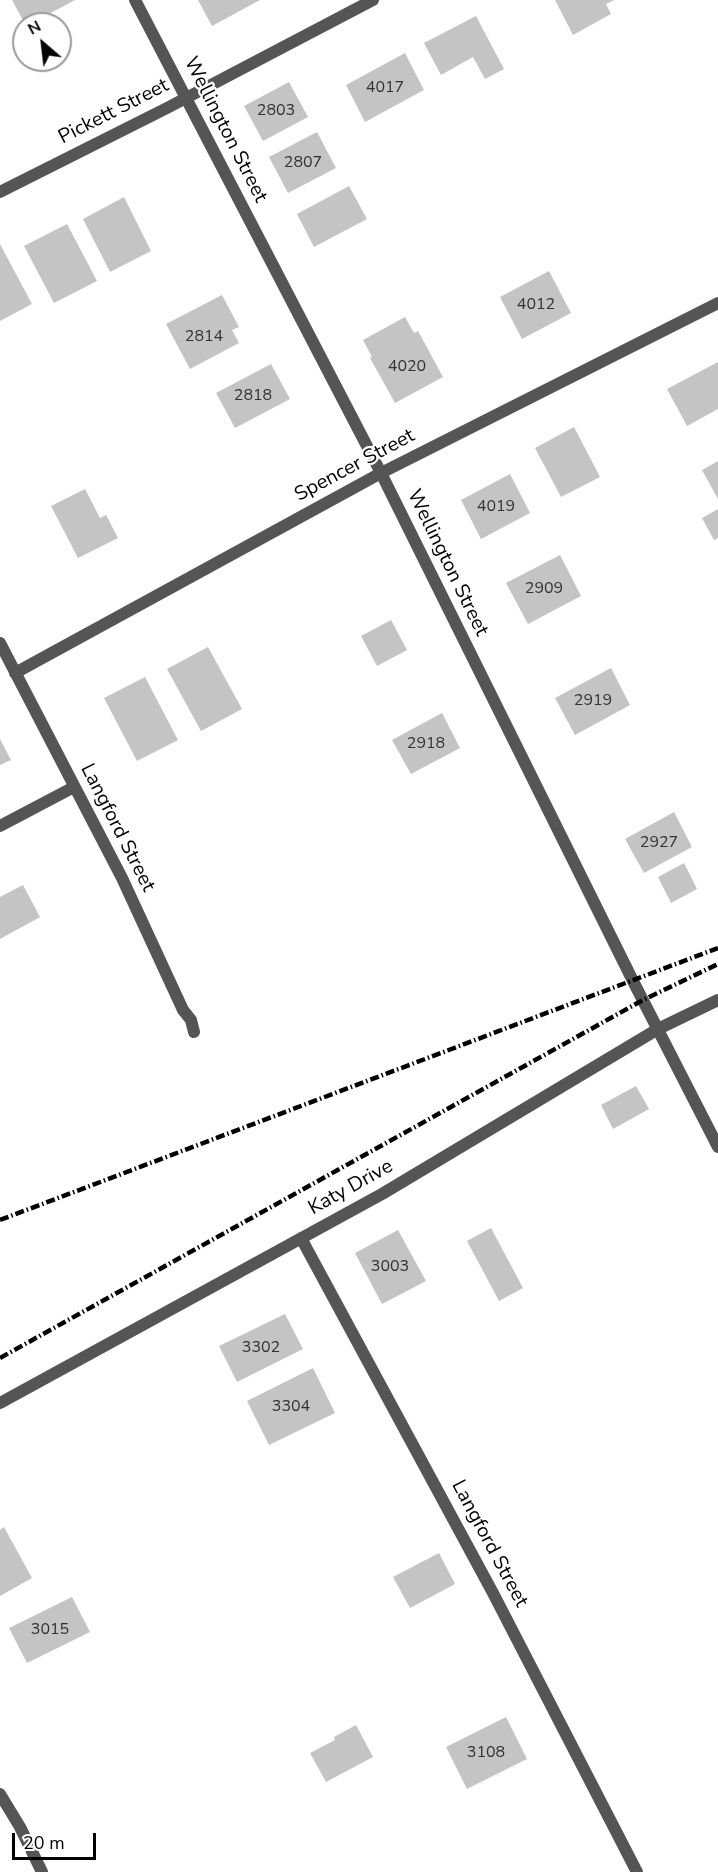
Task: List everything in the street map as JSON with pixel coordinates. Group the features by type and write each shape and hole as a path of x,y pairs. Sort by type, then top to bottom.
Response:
{"street":[{"name":"Wellington Street","path":"135,0 381,473 718,1147"},
{"name":"Pickett Street","path":"0,192 373,0"},
{"name":"Spencer Street","path":"15,673 381,473 718,303"},
{"name":"Langford Street","path":"0,643 122,878 183,1010 191,1020 194,1032"},
{"path":"0,826 74,787"},
{"name":"Katy Drive","path":"0,1403 382,1194 658,1029 718,1000"},
{"name":"Langford Street","path":"301,1238 494,1593 637,1872"},
{"path":"0,1794 20,1827 42,1872"}],"building":[{"path":"12,0 75,0 52,12 18,12"},
{"path":"198,0 260,0 212,26"},
{"path":"555,0 614,0 606,4 611,14 573,35"},
{"path":"476,16 504,69 485,79 473,57 441,75 424,43"},
{"path":"405,53 424,90 365,122 346,85"},
{"path":"289,82 308,117 263,141 244,106"},
{"path":"317,132 336,168 288,193 269,157"},
{"path":"349,186 367,219 314,247 297,214"},
{"path":"124,197 151,251 110,272 83,219"},
{"path":"67,224 97,281 54,303 24,246"},
{"path":"0,244 32,304 0,321"},
{"path":"549,271 571,313 522,339 500,297"},
{"path":"222,295 239,327 232,330 239,343 190,369 166,324"},
{"path":"405,317 414,333 418,331 443,377 395,403 370,358 372,357 363,340"},
{"path":"718,362 718,409 687,426 667,389"},
{"path":"271,364 290,399 235,428 216,393"},
{"path":"574,427 600,477 561,497 535,448"},
{"path":"718,461 718,499 702,470"},
{"path":"510,474 530,513 481,539 461,500"},
{"path":"85,489 100,518 106,515 118,538 78,558 51,506"},
{"path":"718,509 718,538 714,540 702,518"},
{"path":"560,555 581,596 528,624 506,583"},
{"path":"391,620 407,650 377,666 361,636"},
{"path":"208,647 242,709 201,731 167,669"},
{"path":"611,668 630,705 575,735 555,698"},
{"path":"145,677 178,740 137,761 104,698"},
{"path":"442,713 460,748 411,774 392,740"},
{"path":"0,739 11,760 0,765"},
{"path":"674,812 692,847 644,873 625,839"},
{"path":"684,863 697,889 671,903 658,877"},
{"path":"23,885 40,917 0,939 0,897"},
{"path":"636,1086 649,1109 613,1129 601,1105"},
{"path":"491,1228 523,1288 499,1301 467,1241"},
{"path":"398,1230 426,1281 382,1304 355,1253"},
{"path":"285,1314 303,1349 237,1382 219,1346"},
{"path":"313,1368 335,1413 269,1445 247,1401"},
{"path":"4,1527 32,1578 0,1596 0,1530"},
{"path":"439,1553 455,1584 410,1608 393,1577"},
{"path":"72,1597 90,1632 27,1663 9,1628"},
{"path":"506,1717 527,1759 467,1789 446,1747"},
{"path":"356,1725 373,1757 326,1782 310,1753 335,1740 334,1737"}],"railway":[{"path":"0,1220 718,948"},
{"path":"0,1358 643,1000 718,964"}]}
